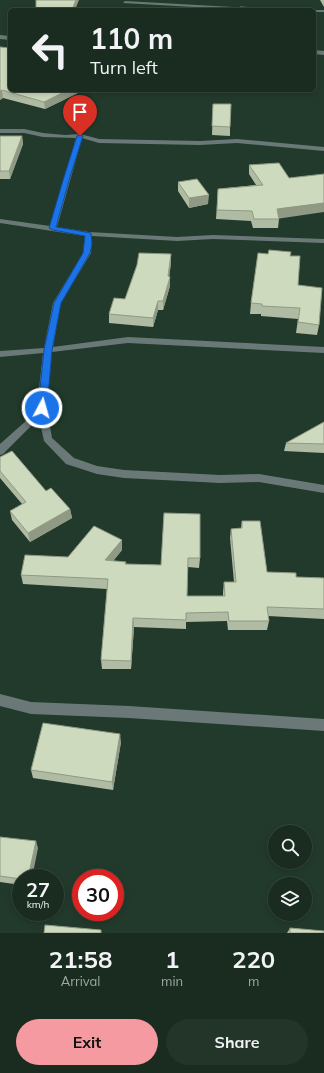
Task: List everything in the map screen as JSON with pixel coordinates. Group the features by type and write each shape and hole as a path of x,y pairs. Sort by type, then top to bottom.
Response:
{"street":[{"path":"124,3 230,8"},
{"path":"0,131 24,131 51,136 80,136 99,141 200,143 237,141 324,149"},
{"path":"53,228 80,136"},
{"path":"0,221 89,234 177,239 213,237 324,241"},
{"path":"89,234 87,253 57,303 48,350 42,408 48,439 70,460 97,470 124,474 220,479 259,478 324,489"},
{"path":"0,354 48,350 128,340 324,350"},
{"path":"0,451 42,408"},
{"path":"0,700 31,708 128,712 324,724"}],"building":[{"path":"36,0 76,0 73,8 36,8"},
{"path":"0,47 8,48 8,92 0,91"},
{"path":"9,92 64,92 44,102"},
{"path":"213,104 231,104 230,127 212,126"},
{"path":"0,136 22,136 9,171 0,171"},
{"path":"279,163 289,178 324,174 324,203 277,209 279,219 254,219 252,211 217,210 218,189 263,185 249,165"},
{"path":"197,179 209,195 189,198 178,182"},
{"path":"269,250 291,252 290,256 300,256 298,285 322,288 319,325 298,322 300,308 262,306 262,304 251,303 258,253 268,254"},
{"path":"139,253 171,254 168,276 170,277 163,301 158,301 153,318 109,314 114,298 125,299 137,265"},
{"path":"324,422 324,444 286,443"},
{"path":"12,451 46,491 51,488 70,509 28,533 10,511 26,502 0,471 0,457"},
{"path":"164,513 200,514 200,558 188,558 187,596 225,596 224,582 236,582 231,529 242,528 242,521 260,521 267,572 296,573 296,577 324,578 324,609 267,607 269,621 229,621 228,612 186,613 186,620 133,618 131,661 101,660 108,579 21,575 25,555 68,557 94,526 122,540 105,560 126,562 125,564 161,565"},
{"path":"43,723 120,734 112,782 31,770"},
{"path":"0,837 36,841 30,869 12,869 12,878 0,876"},
{"path":"45,925 101,930 101,933 44,933"},
{"path":"290,928 324,931 324,933 290,933"}],"route":[{"path":"42,408 48,350 57,303 87,253 89,244 89,234 53,228 80,136"}]}
